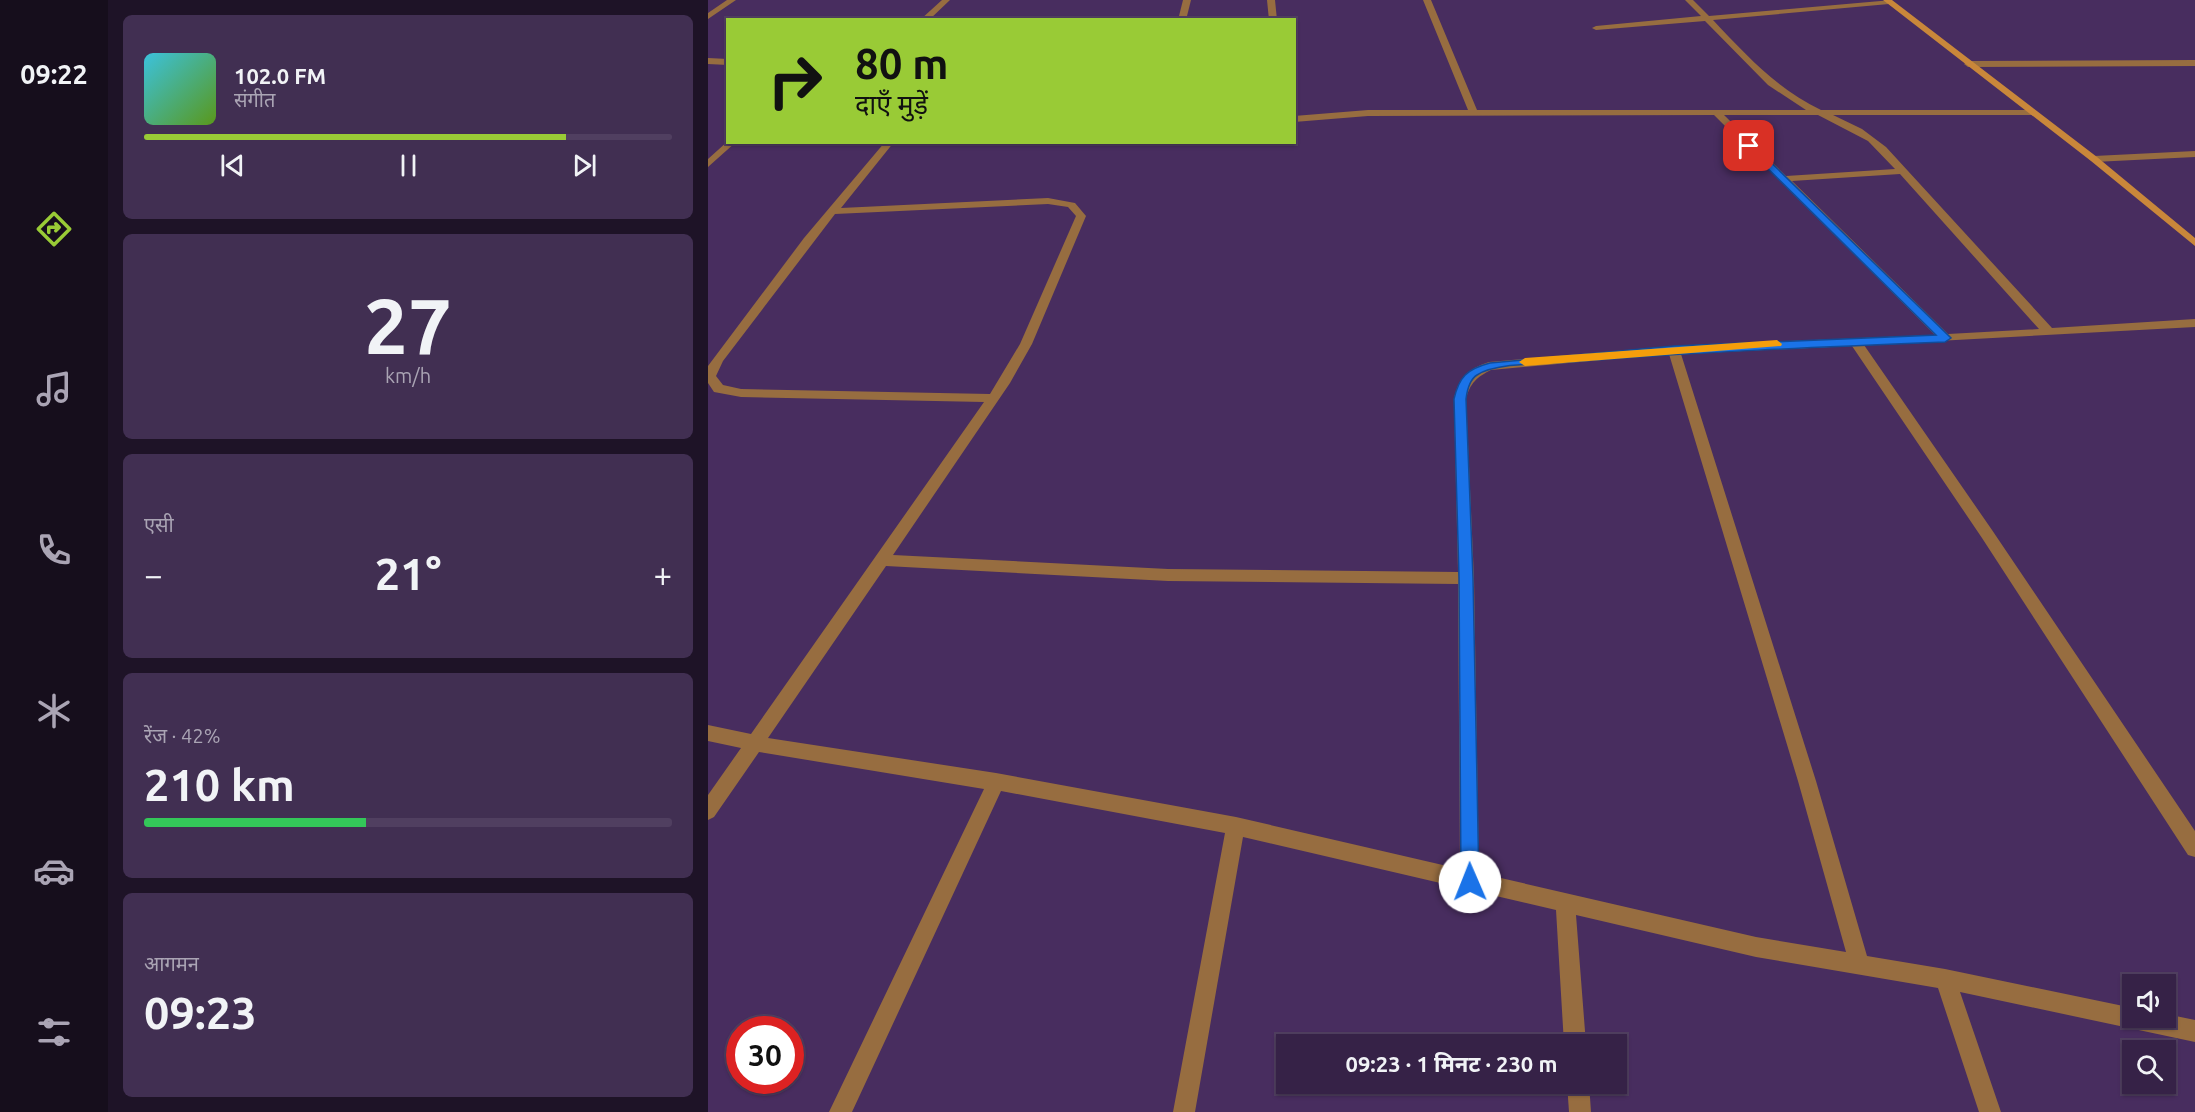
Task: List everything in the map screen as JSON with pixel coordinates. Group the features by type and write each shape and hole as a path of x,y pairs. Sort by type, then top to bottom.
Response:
{"street":[{"path":"708,17 732,0"},
{"path":"926,18 946,0"},
{"path":"1182,18 1187,0"},
{"path":"1271,0 1273,18"},
{"path":"1427,0 1474,114"},
{"path":"1689,0 1766,79 1806,106 1827,113 1870,137 2049,332"},
{"path":"1596,28 1888,1 2094,159 2195,243"},
{"path":"708,62 726,62"},
{"path":"1968,64 2195,63"},
{"path":"1716,112 1945,338"},
{"path":"1296,119 1368,114 2032,112"},
{"path":"708,164 730,144"},
{"path":"888,144 808,240 717,360 710,375 719,389 741,393 994,398"},
{"path":"2094,159 2195,154"},
{"path":"1783,179 1903,171"},
{"path":"708,811 994,398 1026,344 1081,216 1077,207 1067,202 1048,201 833,211"},
{"path":"1470,882 1466,578 1460,399 1463,384 1471,373 1490,366 1674,350 1945,338 2195,323"},
{"path":"1855,342 1993,544 2195,848"},
{"path":"1674,350 1807,781 1860,965"},
{"path":"881,560 1168,575 1466,578"},
{"path":"708,733 754,743 996,782 1236,825 1470,882 1756,947 1945,979 2195,1031"},
{"path":"840,1112 996,782"},
{"path":"1184,1112 1236,825"},
{"path":"1565,904 1574,1034"},
{"path":"1945,979 1990,1112"},
{"path":"1579,1094 1580,1112"}],"slow traffic":[{"path":"1525,362 1777,344"}],"route":[{"path":"1470,882 1466,578 1460,399 1463,384 1471,373 1490,366 1565,358 1793,343 1945,338 1749,146"}]}
